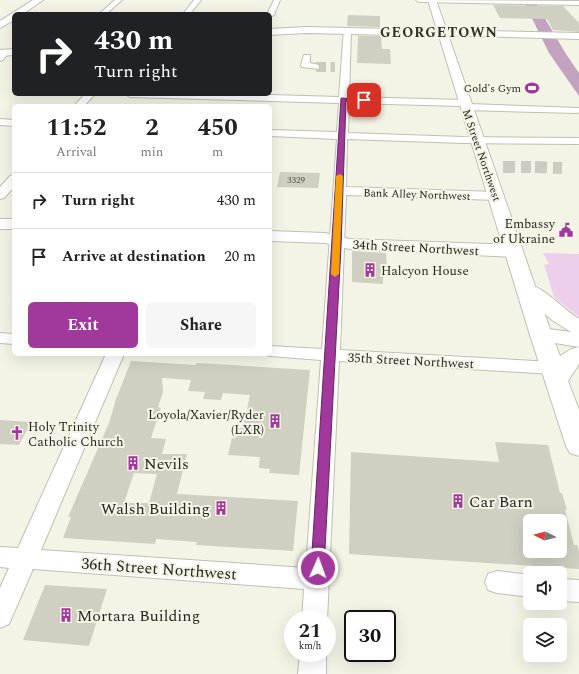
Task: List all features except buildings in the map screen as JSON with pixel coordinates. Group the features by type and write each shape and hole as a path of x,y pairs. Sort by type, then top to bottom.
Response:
{"main road":[{"path":"20,12 39,0"},
{"name":"M Street Northwest","path":"432,0 465,105 579,446"},
{"path":"0,25 12,17"},
{"path":"272,32 347,30 556,35 578,37"},
{"path":"0,224 12,224"},
{"name":"34th Street Northwest","path":"272,236 325,238 349,244 514,251"},
{"path":"528,290 559,316 579,328"},
{"path":"541,335 579,340"},
{"path":"555,374 567,362 579,354"}],"street":[{"path":"104,12 119,0"},
{"path":"188,12 198,0"},
{"path":"271,12 277,0"},
{"path":"419,0 579,3"},
{"path":"315,610 347,30"},
{"path":"307,57 305,65 316,67"},
{"path":"81,104 88,96"},
{"path":"255,96 572,110 574,120"},
{"path":"0,122 12,123"},
{"path":"272,133 579,141"},
{"path":"0,195 12,182"},
{"name":"Bank Alley Northwest","path":"339,191 496,196"},
{"path":"0,338 12,339"},
{"name":"35th Street Northwest","path":"272,351 555,374"},
{"path":"0,616 114,356"},
{"name":"36th Street Northwest","path":"0,557 317,579"},
{"path":"498,582 523,585"},
{"path":"567,590 579,591"},
{"path":"312,674 313,662"}],"shaded area":[{"path":"523,0 534,0 579,73 579,96 549,53"},
{"path":"543,253 579,254 579,317 554,297 544,265 549,264"}],"tunnel":[{"path":"316,67 335,67"},
{"path":"503,167 531,167"},
{"path":"535,167 562,168"}],"slow traffic":[{"path":"335,274 340,176"}],"place":[{"name":"Gold's Gym","path":"532,88"},
{"name":"Embassy of Ukraine","path":"566,230"},
{"name":"Halcyon House","path":"370,270"},
{"name":"Loyola/Xavier/Ryder (LXR)","path":"275,421"},
{"name":"Holy Trinity Catholic Church","path":"17,433"},
{"name":"Nevils","path":"133,463"},
{"name":"Car Barn","path":"458,501"},
{"name":"Walsh Building","path":"221,508"},
{"name":"Mortara Building","path":"66,615"}],"district":[{"name":"GEORGETOWN","path":"439,32"}],"route":[{"path":"318,568 337,247 336,241 343,99 364,100"}]}
